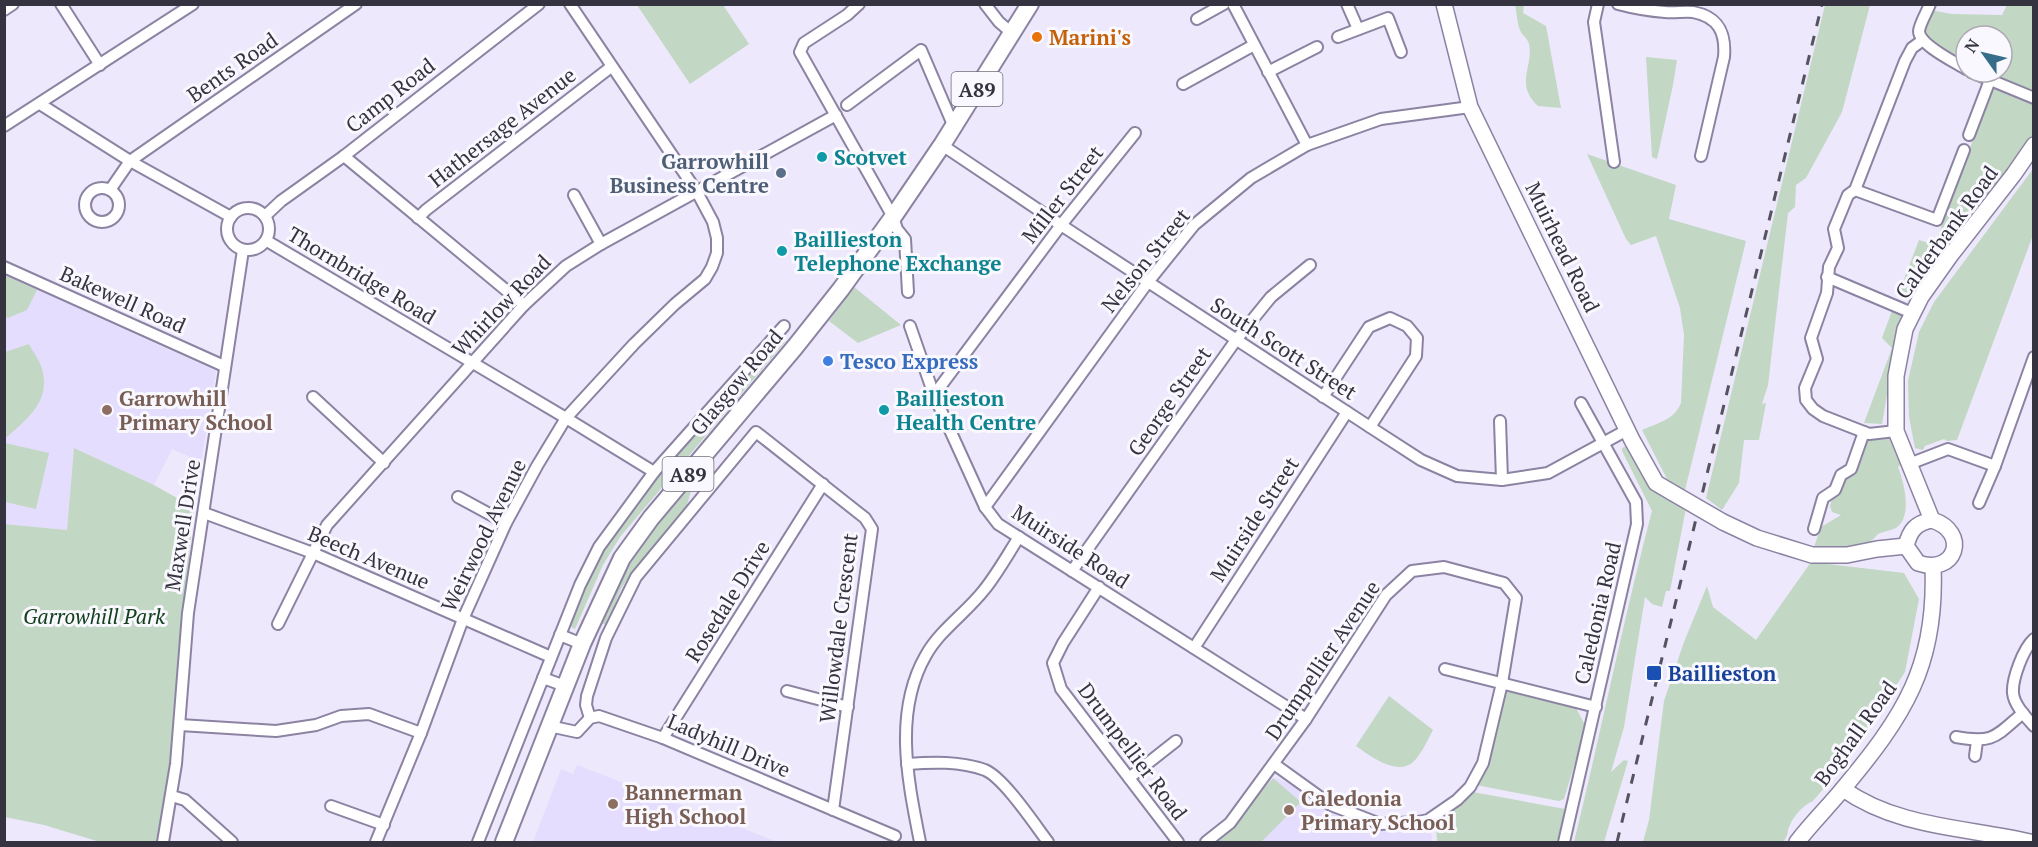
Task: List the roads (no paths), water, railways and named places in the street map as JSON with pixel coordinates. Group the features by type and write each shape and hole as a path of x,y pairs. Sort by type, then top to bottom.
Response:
{"main road":[{"name":"Glasgow Road","path":"504,843 582,644 612,578 638,536 814,324 893,217 954,127 1030,4"}],"street":[{"path":"4,10 13,4"},
{"path":"61,4 100,65"},
{"path":"4,126 193,4"},
{"name":"Bents Road","path":"130,161 356,4"},
{"name":"Weirwood Avenue","path":"376,843 421,733 463,619 506,523 566,418 634,344 675,304 705,279 717,253 717,238 713,222 697,192 570,4"},
{"path":"859,4 847,15 804,42 800,52 893,217 897,229 905,239 909,292"},
{"path":"985,4 999,22 1013,34"},
{"path":"1197,19 1224,4"},
{"path":"1233,4 1307,145"},
{"path":"1347,4 1358,29"},
{"name":"Muirhead Road","path":"1444,4 1470,107 1627,430 1656,483 1723,522 1757,538 1812,555 1847,555 1906,546"},
{"path":"1598,4 1594,22 1614,162"},
{"path":"1618,4 1663,12 1692,8 1710,18 1720,27 1725,43 1724,57 1701,156"},
{"path":"1930,4 1919,29 1920,38 1954,62"},
{"name":"Camp Road","path":"265,216 281,201 344,156 533,6"},
{"path":"1338,37 1388,18 1401,52"},
{"path":"1896,431 1869,434 1823,416 1813,410 1806,400 1805,388 1817,359 1811,338 1827,293 1829,267 1838,249 1834,229 1848,195 1855,190 1905,60 1912,48 1923,40"},
{"path":"1183,84 1254,45"},
{"path":"1268,72 1317,47"},
{"path":"847,105 921,50 954,127"},
{"name":"Hathersage Avenue","path":"418,218 611,67"},
{"path":"1969,135 1988,84"},
{"path":"2000,84 2034,98"},
{"path":"40,104 130,161 231,217"},
{"name":"Nelson Street","path":"985,507 1148,282 1194,225 1251,178 1307,145 1381,119 1470,107"},
{"name":"Whirlow Road","path":"278,624 327,525 524,305 566,266 601,244 836,115"},
{"name":"Miller Street","path":"934,395 1061,225 1135,133"},
{"name":"South Scott Street","path":"942,145 1421,460 1457,476 1502,480 1548,473 1627,430"},
{"name":"Calderbank Road","path":"1932,520 1896,431 1896,376 1905,329 1912,313 1950,256 2032,149"},
{"path":"1855,190 1937,220 1964,150"},
{"path":"344,156 524,305"},
{"path":"110,190 130,161"},
{"path":"574,195 601,244"},
{"path":"248,208 265,216 270,228 267,241 256,249 243,250 232,243 228,237 228,224 231,217 241,209 248,208"},
{"name":"Thornbridge Road","path":"267,241 654,472"},
{"name":"Maxwell Drive","path":"163,843 172,796 180,725 188,613 243,250"},
{"name":"George Street","path":"1072,571 1236,340 1271,297 1310,265"},
{"name":"Bakewell Road","path":"4,267 225,366"},
{"path":"1827,277 1912,313"},
{"path":"1323,397 1370,327 1390,318 1407,326 1417,338 1416,356 1370,427"},
{"name":"Glasgow Road","path":"478,843 550,657 599,546 654,472 784,326"},
{"name":"Muirside Road","path":"910,326 934,395 985,507 998,524 1306,719"},
{"path":"1980,504 2034,357"},
{"path":"313,397 384,463"},
{"name":"Caledonia Road","path":"1564,843 1637,524 1636,502 1581,403"},
{"name":"Muirside Street","path":"1194,648 1347,412"},
{"path":"1500,421 1502,480"},
{"name":"Willowdale Crescent","path":"590,718 586,705 587,696 606,638 636,577 756,432 865,518 872,529 833,810"},
{"path":"1814,529 1823,498 1835,490 1841,475 1851,469 1864,432"},
{"path":"1909,464 1948,449 1995,466"},
{"name":"Rosedale Drive","path":"663,738 823,484"},
{"path":"458,497 506,523"},
{"name":"Beech Avenue","path":"204,513 313,553 550,657"},
{"path":"1932,520 1942,523 1949,529 1955,544 1950,559 1933,567 1918,563 1906,546 1908,536 1914,527 1920,522 1932,520"},
{"path":"920,843 911,801 907,764 907,720 914,679 927,653 943,632 985,589 1019,537"},
{"name":"Drumpellier Avenue","path":"1206,843 1230,823 1306,719 1386,595 1412,571 1444,567 1504,583 1516,598 1502,683 1483,763 1470,787 1457,800 1428,820 1380,824 1331,805 1274,764"},
{"name":"Boghall Road","path":"1797,843 1843,789 1889,729 1915,685 1929,638 1934,599 1933,567"},
{"name":"Drumpellier Road","path":"1099,587 1063,643 1053,663 1061,689 1178,843"},
{"path":"560,635 582,644"},
{"path":"2034,639 2027,646 2020,660 2013,692 2023,713 2034,726"},
{"path":"1445,669 1596,706"},
{"path":"543,678 565,686"},
{"path":"787,691 848,707"},
{"path":"1956,737 1977,741 1993,737 2023,713"},
{"path":"180,725 276,731 316,725 341,716 369,714 421,733"},
{"name":"Ladyhill Drive","path":"590,718 598,716 663,738 895,836"},
{"path":"549,726 577,732 590,718"},
{"path":"1129,778 1176,741"},
{"path":"1976,756 1977,741"},
{"path":"907,764 955,763 987,771 1015,797 1048,843"},
{"path":"1843,789 1880,810 1921,823 1994,834 2030,843"},
{"path":"172,796 185,800 232,843"},
{"path":"331,806 384,825"}],"railway":[{"path":"1617,842 1822,4"}],"place":[{"name":"Marini's","path":"1037,37"},
{"name":"Scotvet","path":"822,157"},
{"name":"Garrowhill Business Centre","path":"781,173"},
{"name":"Baillieston Telephone Exchange","path":"782,251"},
{"name":"Tesco Express","path":"828,361"},
{"name":"Garrowhill Primary School","path":"107,410"},
{"name":"Baillieston Health Centre","path":"884,410"},
{"name":"Baillieston","path":"1654,673"},
{"name":"Bannerman High School","path":"613,804"},
{"name":"Caledonia Primary School","path":"1289,810"}],"park label":[{"name":"Garrowhill Park","path":"94,616"}]}
